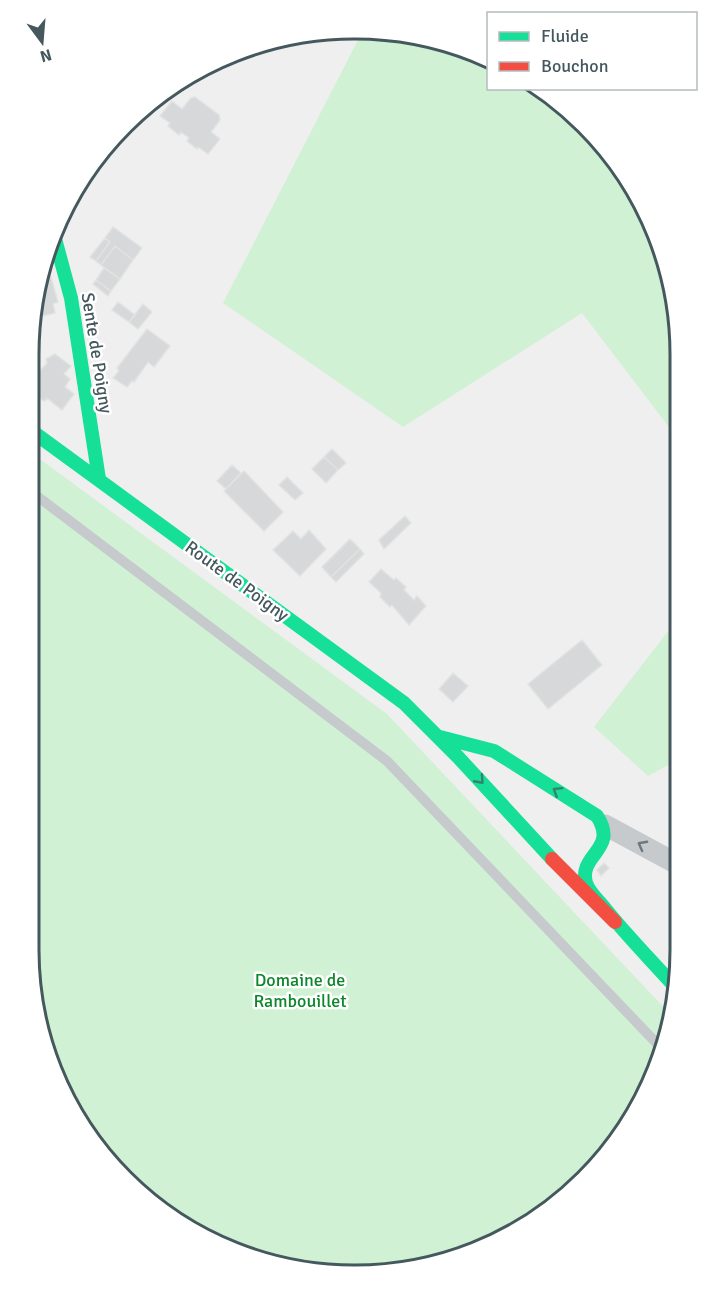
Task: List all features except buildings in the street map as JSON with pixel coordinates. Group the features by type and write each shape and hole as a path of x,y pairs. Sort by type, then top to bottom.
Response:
{"street":[{"name":"Sente de Poigny","path":"58,249 71,298 99,479"},
{"name":"Route de Poigny","path":"39,436 404,703 440,737 554,861 668,979"},
{"name":"Route de Poigny","path":"440,737 494,751 597,816 605,825 605,838 585,874 587,885 615,922"},
{"path":"605,825 670,860"},
{"path":"554,861 580,862 593,857"}],"lane":[{"path":"39,498 387,761 656,1042"}],"green space":[{"path":"358,39 396,42 436,50 487,69 487,90 527,90 547,104 592,146 617,179 646,234 664,293 670,354 670,428 582,313 403,427 223,303"},
{"name":"Domaine de Rambouillet","path":"39,458 387,714 664,1008 664,1011 646,1070 617,1125 578,1173 530,1212 475,1241 416,1259 354,1265 293,1259 253,1248 215,1232 179,1212 146,1187 117,1158 92,1125 72,1089 56,1051 45,1011 39,950"},
{"path":"670,629 670,764 648,776 594,727"}],"traffic: fast":[{"path":"58,249 71,298 99,479"},
{"path":"39,436 404,703 458,757 552,859"},
{"path":"440,737 494,751 597,816 603,827 603,837 587,865 585,873 587,886 668,979"}],"traffic: jam":[{"path":"552,859 615,922"}]}
